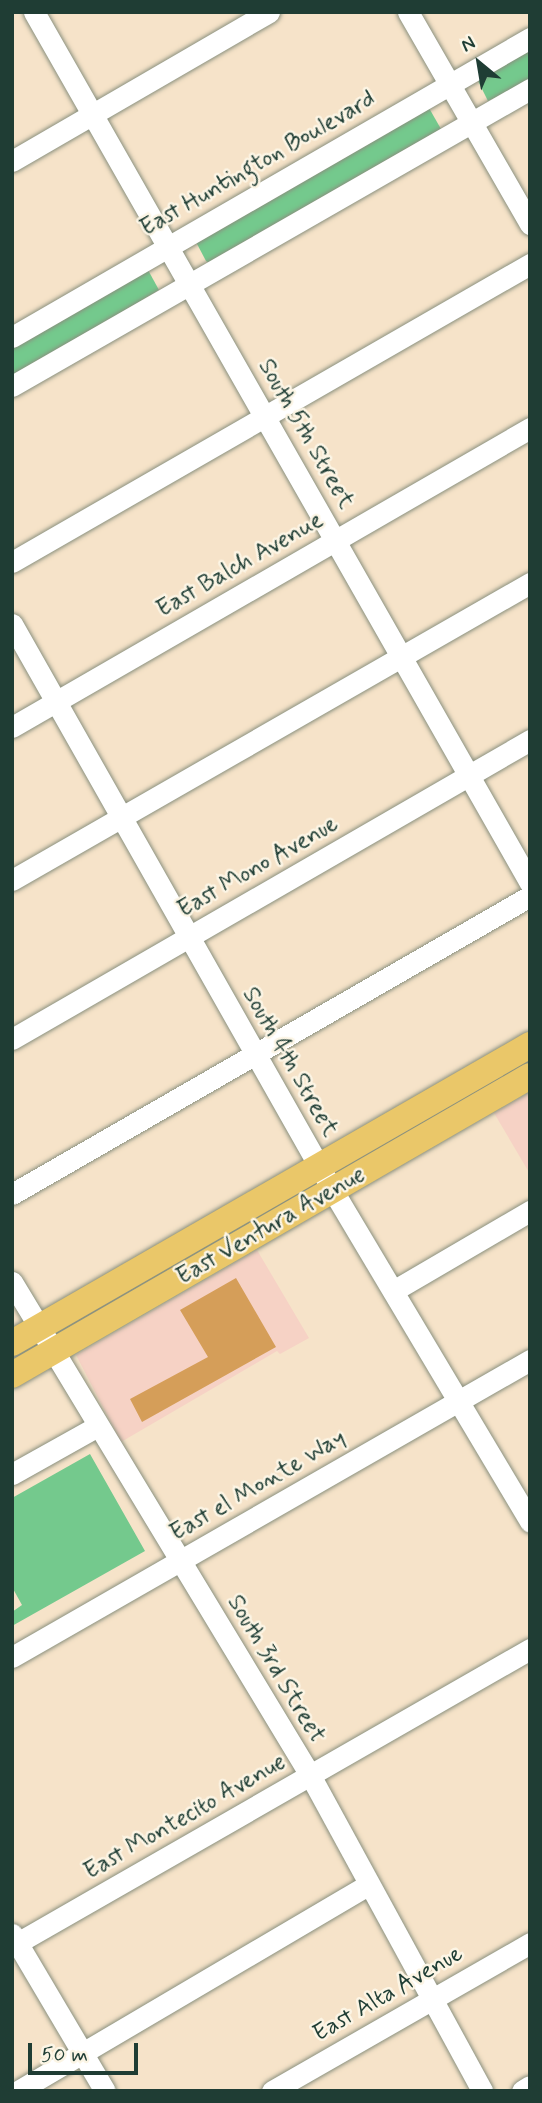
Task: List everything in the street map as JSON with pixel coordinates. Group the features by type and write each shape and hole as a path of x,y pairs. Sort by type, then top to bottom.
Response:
{"main road":[{"name":"East Ventura Avenue","path":"12,1343 530,1045"},
{"name":"East Ventura Avenue","path":"12,1375 530,1076"}],"street":[{"name":"South 5th Street","path":"34,12 530,883"},
{"path":"12,161 269,12"},
{"path":"408,12 530,224"},
{"name":"East Huntington Boulevard","path":"12,337 530,38"},
{"path":"12,386 530,89"},
{"path":"12,562 530,264"},
{"name":"East Balch Avenue","path":"12,727 530,428"},
{"path":"12,880 530,583"},
{"name":"South 4th Street","path":"12,624 54,703 333,1191 527,1512"},
{"name":"East Mono Avenue","path":"12,1039 530,740"},
{"path":"12,1194 530,896"},
{"path":"393,1291 530,1211"},
{"name":"South 3rd Street","path":"12,1282 310,1775 482,2091"},
{"name":"East el Monte Way","path":"12,1657 530,1360"},
{"path":"12,1474 97,1426"},
{"name":"East Montecito Avenue","path":"14,1941 530,1649"},
{"path":"18,2091 369,1884"},
{"path":"14,1941 105,2091"},
{"name":"East Alta Avenue","path":"272,2091 530,1943"},
{"path":"522,2091 530,2086"}],"shaded area":[{"path":"530,1092 530,1174 494,1113"},
{"path":"257,1250 309,1338 280,1354 277,1351 121,1442 76,1355"}],"green space":[{"path":"530,46 530,81 488,101 477,79"},
{"path":"429,108 441,129 209,263 206,261 196,242"},
{"path":"148,270 159,290 12,378 12,345"},
{"path":"90,1454 145,1551 12,1626 12,1612 22,1605 12,1587 12,1498"}],"building":[{"path":"236,1278 276,1347 142,1422 130,1399 208,1357 180,1310"}]}
